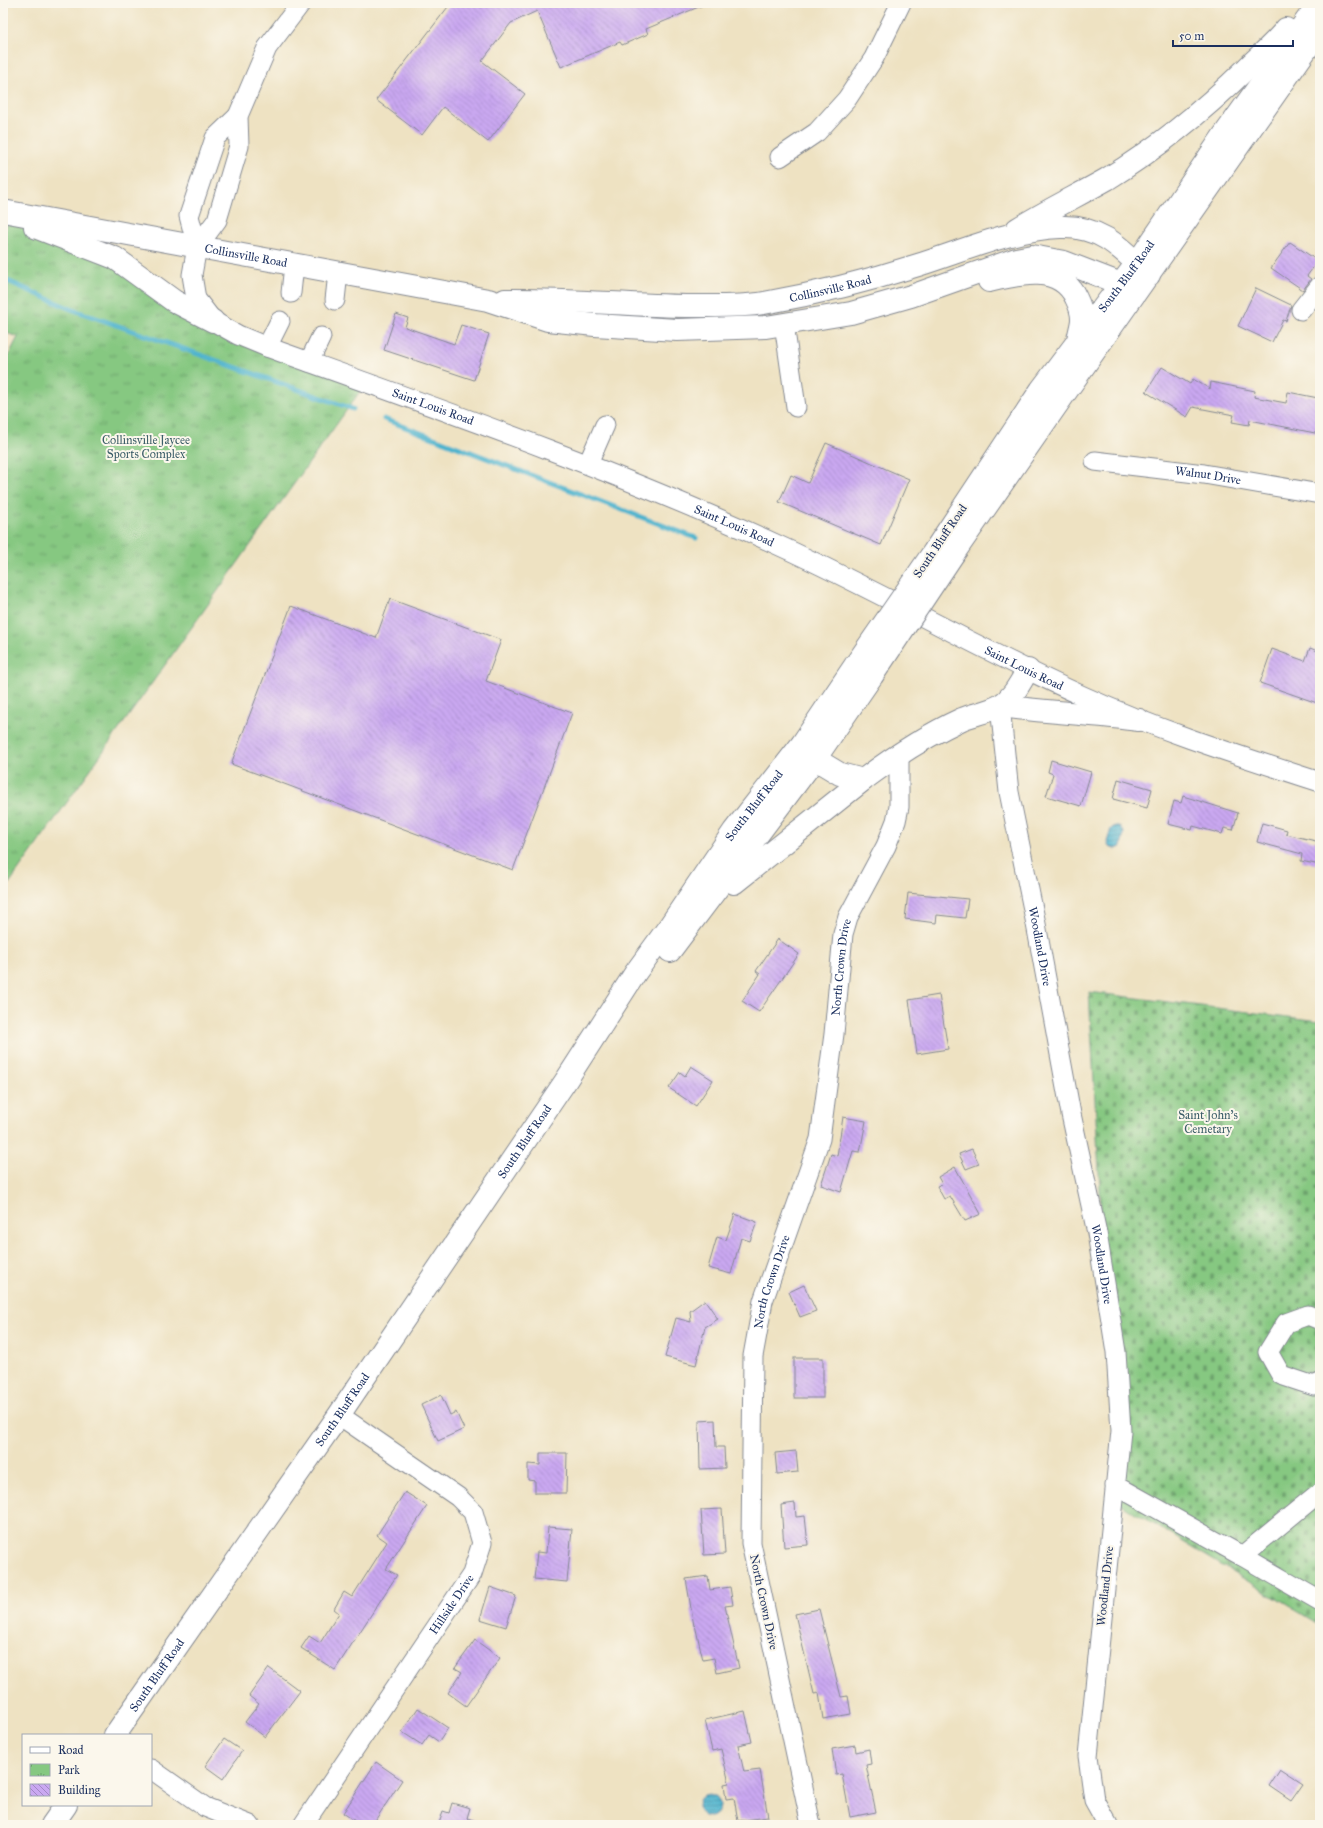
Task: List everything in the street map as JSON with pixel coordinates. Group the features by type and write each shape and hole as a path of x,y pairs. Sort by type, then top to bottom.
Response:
{"main road":[{"path":"1004,237 1052,208 1108,178 1150,150 1193,117 1231,84 1285,31 1307,3"},
{"name":"South Bluff Road","path":"1143,269 1224,135 1318,3"},
{"name":"South Bluff Road","path":"565,1082 610,1032 694,919 945,551 1128,289 1319,33"},
{"name":"Collinsville Road","path":"3,211 488,300 548,320 595,325 677,330 732,329 784,324 851,313 911,296 1016,258 1032,256 1064,262 1128,289"},
{"path":"3,214 115,258 174,301 213,322"},
{"name":"Collinsville Road","path":"488,300 554,299 631,305 702,306 762,304 902,270 1004,237 1060,227 1075,228 1099,234 1117,244 1143,269"},
{"path":"911,296 943,298 985,282 1017,274 1044,274 1063,281 1073,291 1079,305 1082,319 1078,340"},
{"name":"South Bluff Road","path":"945,551 1041,390 1078,340 1128,289"},
{"path":"780,300 784,324"},
{"path":"694,919 758,862 899,753 962,719 1000,706 1012,695 1028,670"},
{"path":"1000,706 1044,712 1077,712 1139,720"},
{"path":"810,750 825,765 840,774 863,780"},
{"name":"South Bluff Road","path":"116,1734 339,1416 565,1082 636,972 671,924 734,831 810,750"},
{"path":"52,1825 65,1806"}],"street":[{"path":"197,247 189,216 215,138 238,116 267,48 301,3"},
{"path":"780,157 817,132 847,99 874,58 901,3"},
{"path":"197,247 218,220 239,146 238,116"},
{"name":"Saint Louis Road","path":"197,247 192,275 196,299 213,322 238,335 588,464 670,497 780,545 871,589 1028,670 1139,720 1204,744 1320,782"},
{"path":"290,293 294,265"},
{"path":"335,300 338,273"},
{"path":"1301,310 1320,286"},
{"path":"268,347 280,321"},
{"path":"784,324 796,408"},
{"path":"309,362 321,338"},
{"path":"588,464 605,425"},
{"name":"Walnut Drive","path":"1095,461 1189,472 1320,494"},
{"name":"Woodland Drive","path":"1000,706 1009,792 1036,924 1070,1114 1097,1233 1116,1352 1121,1431 1088,1756 1094,1800 1108,1825"},
{"name":"North Crown Drive","path":"811,1825 752,1543 753,1356 763,1301 820,1139 834,1034 843,934 848,917 886,846 896,821 899,807 899,753"},
{"path":"1320,1320 1308,1316 1286,1323 1268,1352 1281,1375 1314,1386 1320,1383"},
{"name":"Hillside Drive","path":"302,1825 472,1574 482,1543 473,1512 458,1497 339,1416"},
{"path":"1115,1485 1320,1601"},
{"path":"1242,1556 1320,1492"},
{"path":"152,1770 206,1807 250,1825"}],"green space":[{"name":"Collinsville Jaycee Sports Complex","path":"8,222 115,258 174,301 366,383 3,892 3,366 18,337 3,332 3,234"},
{"name":"Saint John's Cemetary","path":"1089,992 1320,1021 1320,1625 1114,1500 1119,1400 1105,1281"}],"water":[{"path":"1115,826 1119,826 1124,832 1121,847 1115,849 1109,847 1107,842 1111,829"},
{"path":"709,1795 717,1798 720,1806 717,1814 709,1817 701,1814 698,1806 701,1798"}],"building":[{"path":"451,3 708,3 646,29 648,34 622,45 620,42 561,67 537,11 511,23 482,61 525,94 488,142 443,107 422,135 376,100"},
{"path":"1290,242 1318,261 1307,276 1311,279 1303,290 1271,268"},
{"path":"1256,288 1291,305 1286,321 1283,320 1272,342 1238,326"},
{"path":"396,314 408,318 405,327 454,344 461,325 489,334 474,380 384,350"},
{"path":"1162,367 1190,384 1193,379 1210,389 1211,382 1255,391 1254,397 1286,403 1288,392 1318,398 1316,410 1320,411 1320,434 1250,420 1249,425 1232,422 1234,415 1193,407 1187,417 1146,392"},
{"path":"826,443 909,479 881,545 779,502 791,475 808,483"},
{"path":"390,599 501,640 486,681 572,713 513,870 231,764 291,606 376,638"},
{"path":"1310,648 1320,652 1320,662 1317,672 1320,673 1320,704 1260,683 1272,649 1305,661"},
{"path":"1051,760 1091,772 1081,806 1046,796 1053,774 1048,772"},
{"path":"1118,779 1152,789 1147,808 1113,799"},
{"path":"1183,796 1238,813 1233,830 1224,828 1222,834 1193,826 1192,830 1168,824 1174,801 1181,803"},
{"path":"1262,823 1287,830 1286,834 1320,842 1320,865 1301,861 1302,854 1257,842"},
{"path":"908,893 968,899 965,918 937,915 936,923 905,919"},
{"path":"778,939 799,954 759,1012 742,1001 760,974 756,971"},
{"path":"939,995 948,1049 917,1054 909,1000"},
{"path":"691,1066 713,1080 696,1106 669,1088 680,1072 685,1076"},
{"path":"843,1117 866,1121 860,1152 853,1151 841,1192 821,1185 831,1154 837,1156"},
{"path":"972,1149 979,1164 966,1169 959,1154"},
{"path":"955,1167 981,1214 965,1221 950,1196 944,1199 937,1186 942,1184 938,1177"},
{"path":"735,1214 757,1222 750,1241 741,1238 731,1274 708,1268 717,1237 726,1240"},
{"path":"804,1285 816,1311 800,1317 789,1292"},
{"path":"705,1300 718,1319 705,1327 696,1365 665,1357 676,1318 691,1322 690,1311"},
{"path":"794,1358 823,1358 823,1398 794,1398"},
{"path":"441,1395 450,1415 456,1412 464,1429 438,1441 421,1405"},
{"path":"715,1420 716,1447 724,1447 725,1468 700,1469 699,1421"},
{"path":"796,1451 798,1472 777,1474 775,1453"},
{"path":"540,1453 567,1453 566,1493 535,1493 535,1481 528,1480 528,1464 540,1465"},
{"path":"405,1492 427,1506 386,1569 397,1575 335,1670 301,1648 309,1636 320,1643 339,1613 334,1609 344,1592 352,1597 387,1542 377,1535"},
{"path":"795,1503 796,1517 805,1516 808,1545 784,1547 781,1505"},
{"path":"722,1509 725,1554 704,1555 701,1510"},
{"path":"548,1527 572,1529 567,1582 534,1579 537,1552 546,1553"},
{"path":"708,1576 710,1590 730,1587 733,1605 725,1606 739,1668 717,1673 714,1658 703,1660 695,1625 694,1626 686,1579"},
{"path":"490,1587 516,1596 506,1627 480,1619"},
{"path":"819,1609 841,1697 848,1696 851,1714 823,1719 819,1693 814,1694 795,1614"},
{"path":"475,1640 500,1658 466,1706 448,1693 462,1672 455,1668"},
{"path":"269,1668 300,1691 265,1737 245,1722 259,1704 249,1696"},
{"path":"418,1708 448,1728 439,1742 429,1735 422,1745 402,1732"},
{"path":"745,1711 752,1742 738,1745 744,1772 760,1770 768,1817 738,1821 734,1798 726,1799 724,1784 729,1783 721,1749 712,1751 705,1720"},
{"path":"224,1739 242,1751 223,1779 205,1766"},
{"path":"855,1745 856,1752 869,1749 871,1764 866,1765 876,1812 850,1817 842,1774 836,1775 832,1749"},
{"path":"376,1762 402,1780 372,1825 361,1825 343,1813"},
{"path":"1280,1769 1303,1784 1291,1801 1269,1786"},
{"path":"452,1803 470,1808 467,1818 479,1822 478,1825 438,1825 443,1811 449,1813"}],"waterway":[{"path":"3,279 71,309 353,409"},
{"path":"384,419 696,538"}]}
